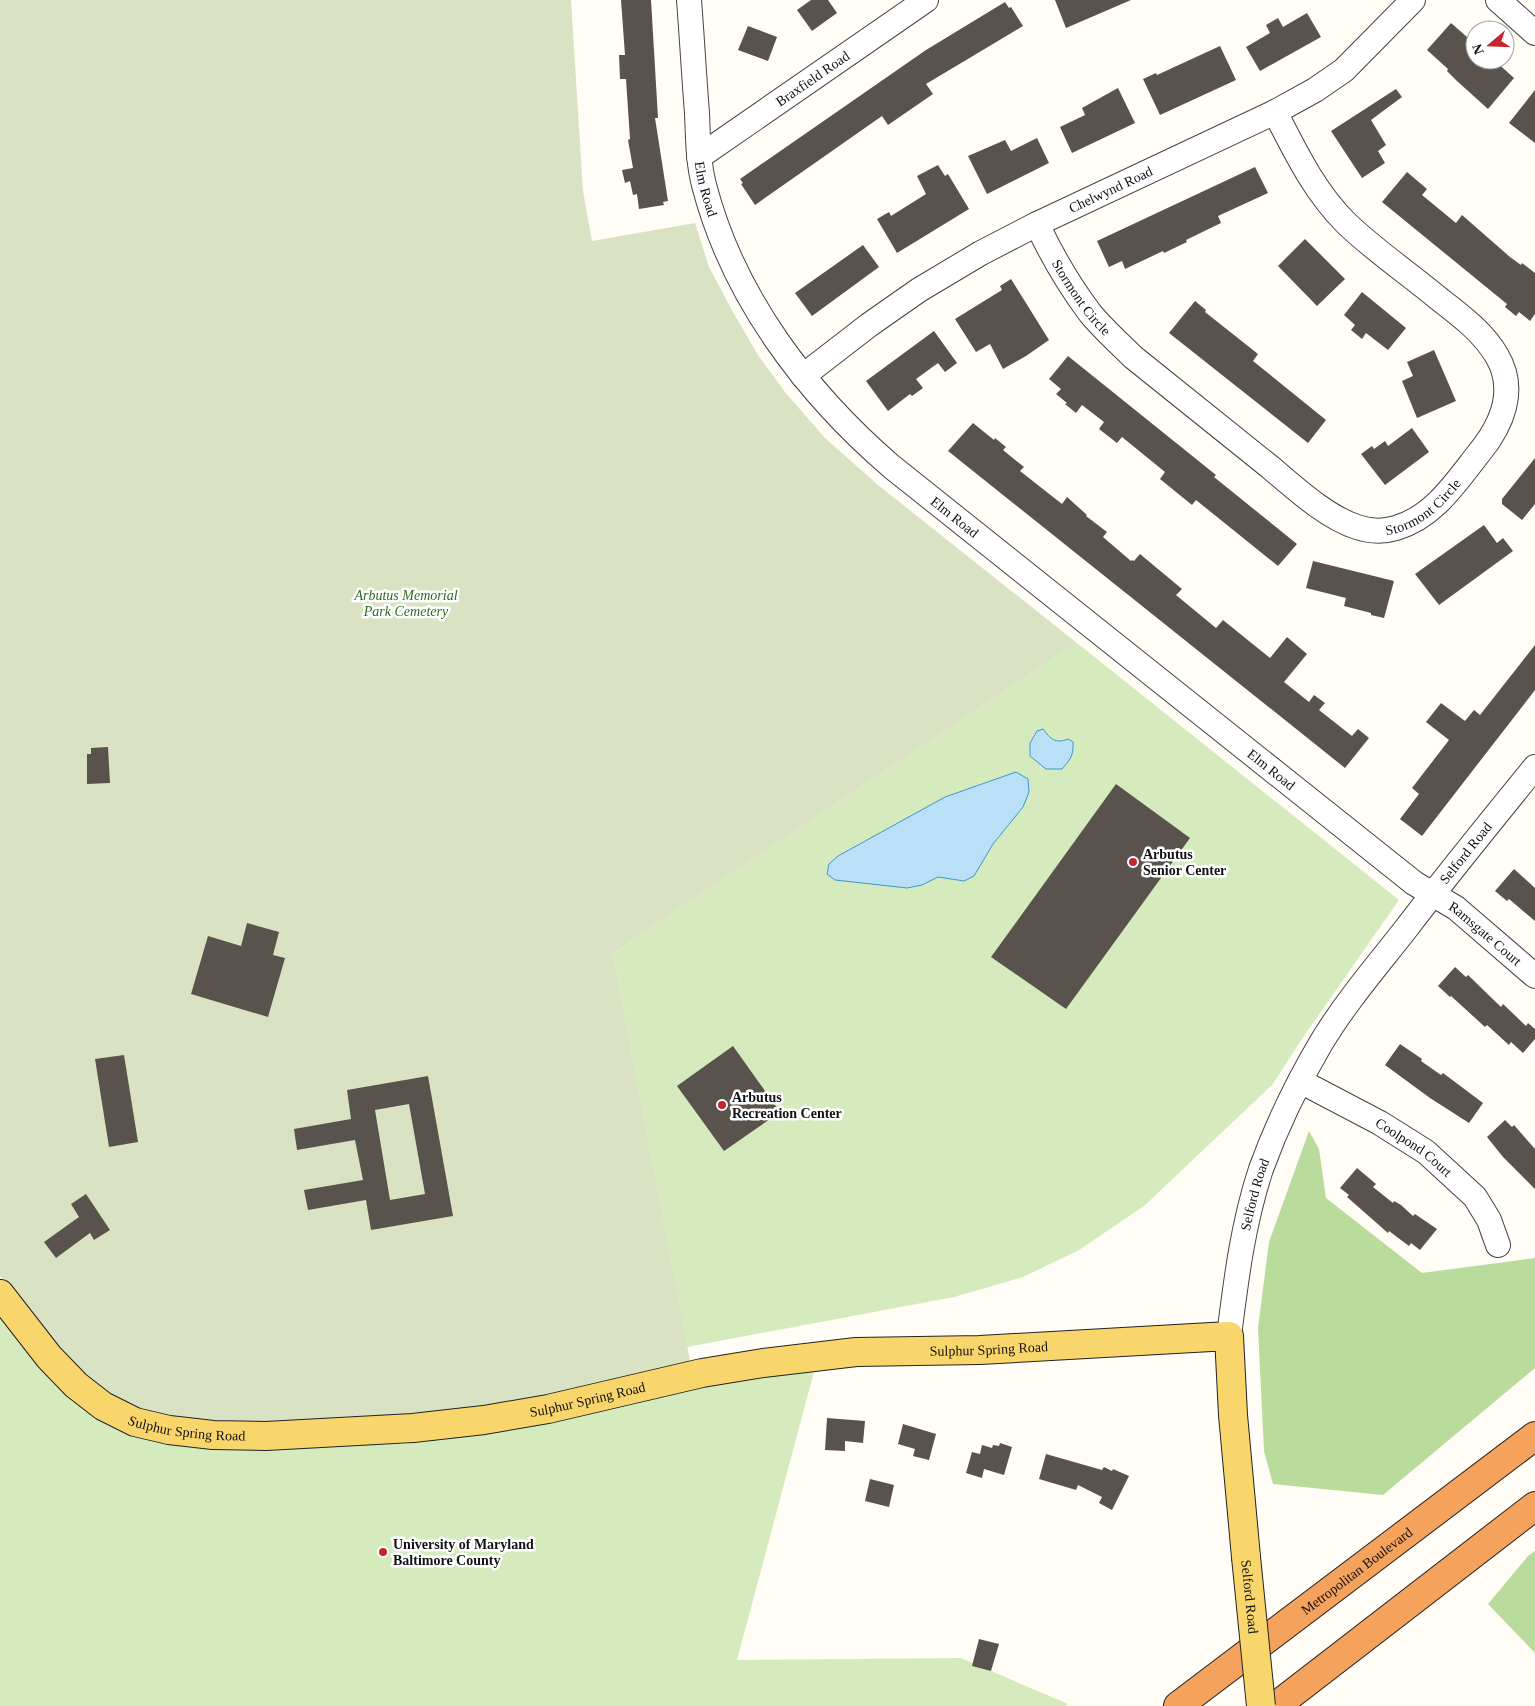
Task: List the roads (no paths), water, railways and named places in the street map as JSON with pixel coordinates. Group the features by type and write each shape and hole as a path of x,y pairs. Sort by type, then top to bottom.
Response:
{"highway":[{"path":"1484,1475 1535,1431"},
{"name":"Metropolitan Boulevard","path":"1178,1706 1535,1436"},
{"path":"1276,1706 1535,1506"},
{"path":"1292,1706 1473,1554"}],"main road":[{"name":"Sulphur Spring Road","path":"0,1294 49,1357 76,1384 103,1406 135,1422 169,1430 213,1435 276,1435 413,1428 484,1420 548,1409 702,1373 764,1363 856,1352 980,1350 1229,1336"},
{"name":"Selford Road","path":"1229,1336 1233,1416 1261,1706"}],"street":[{"name":"Elm Road","path":"690,0 699,157 704,184 714,215 737,271 778,343 803,376 845,423 892,467 1378,855 1414,883 1432,894"},
{"name":"Chelwynd Road","path":"803,376 868,325 919,290 981,253 1037,224 1276,112 1315,90 1344,70 1413,0"},
{"path":"1498,0 1535,33"},
{"name":"Braxfield Road","path":"699,157 921,1"},
{"name":"Stormont Circle","path":"1037,224 1052,256 1072,287 1091,314 1109,333 1133,357 1291,484 1330,514 1356,527 1376,531 1396,528 1417,519 1438,505 1491,439 1504,414 1507,396 1505,377 1499,358 1486,339 1467,320 1346,223 1327,201 1309,175 1276,112"},
{"name":"Selford Road","path":"1229,1336 1236,1275 1244,1232 1258,1179 1276,1133 1300,1081 1322,1042 1352,998 1432,894 1535,768"},
{"name":"Ramsgate Court","path":"1432,894 1456,908 1535,976"},
{"name":"Coolpond Court","path":"1300,1081 1380,1123 1426,1152 1474,1197 1489,1220 1498,1245"}],"water":[{"path":"1043,729 1056,741 1068,739 1073,742 1071,757 1062,769 1046,769 1030,756 1030,743 1037,731"},
{"path":"1016,772 1028,779 1029,792 1023,807 993,844 974,876 964,881 938,877 922,885 907,888 835,880 827,874 829,864 838,856 945,797"}],"place":[{"name":"Arbutus Senior Center","path":"1133,862"},
{"name":"Arbutus Recreation Center","path":"722,1105"},
{"name":"University of Maryland Baltimore County","path":"383,1552"}],"park label":[{"name":"Arbutus Memorial Park Cemetery","path":"406,604"}]}
